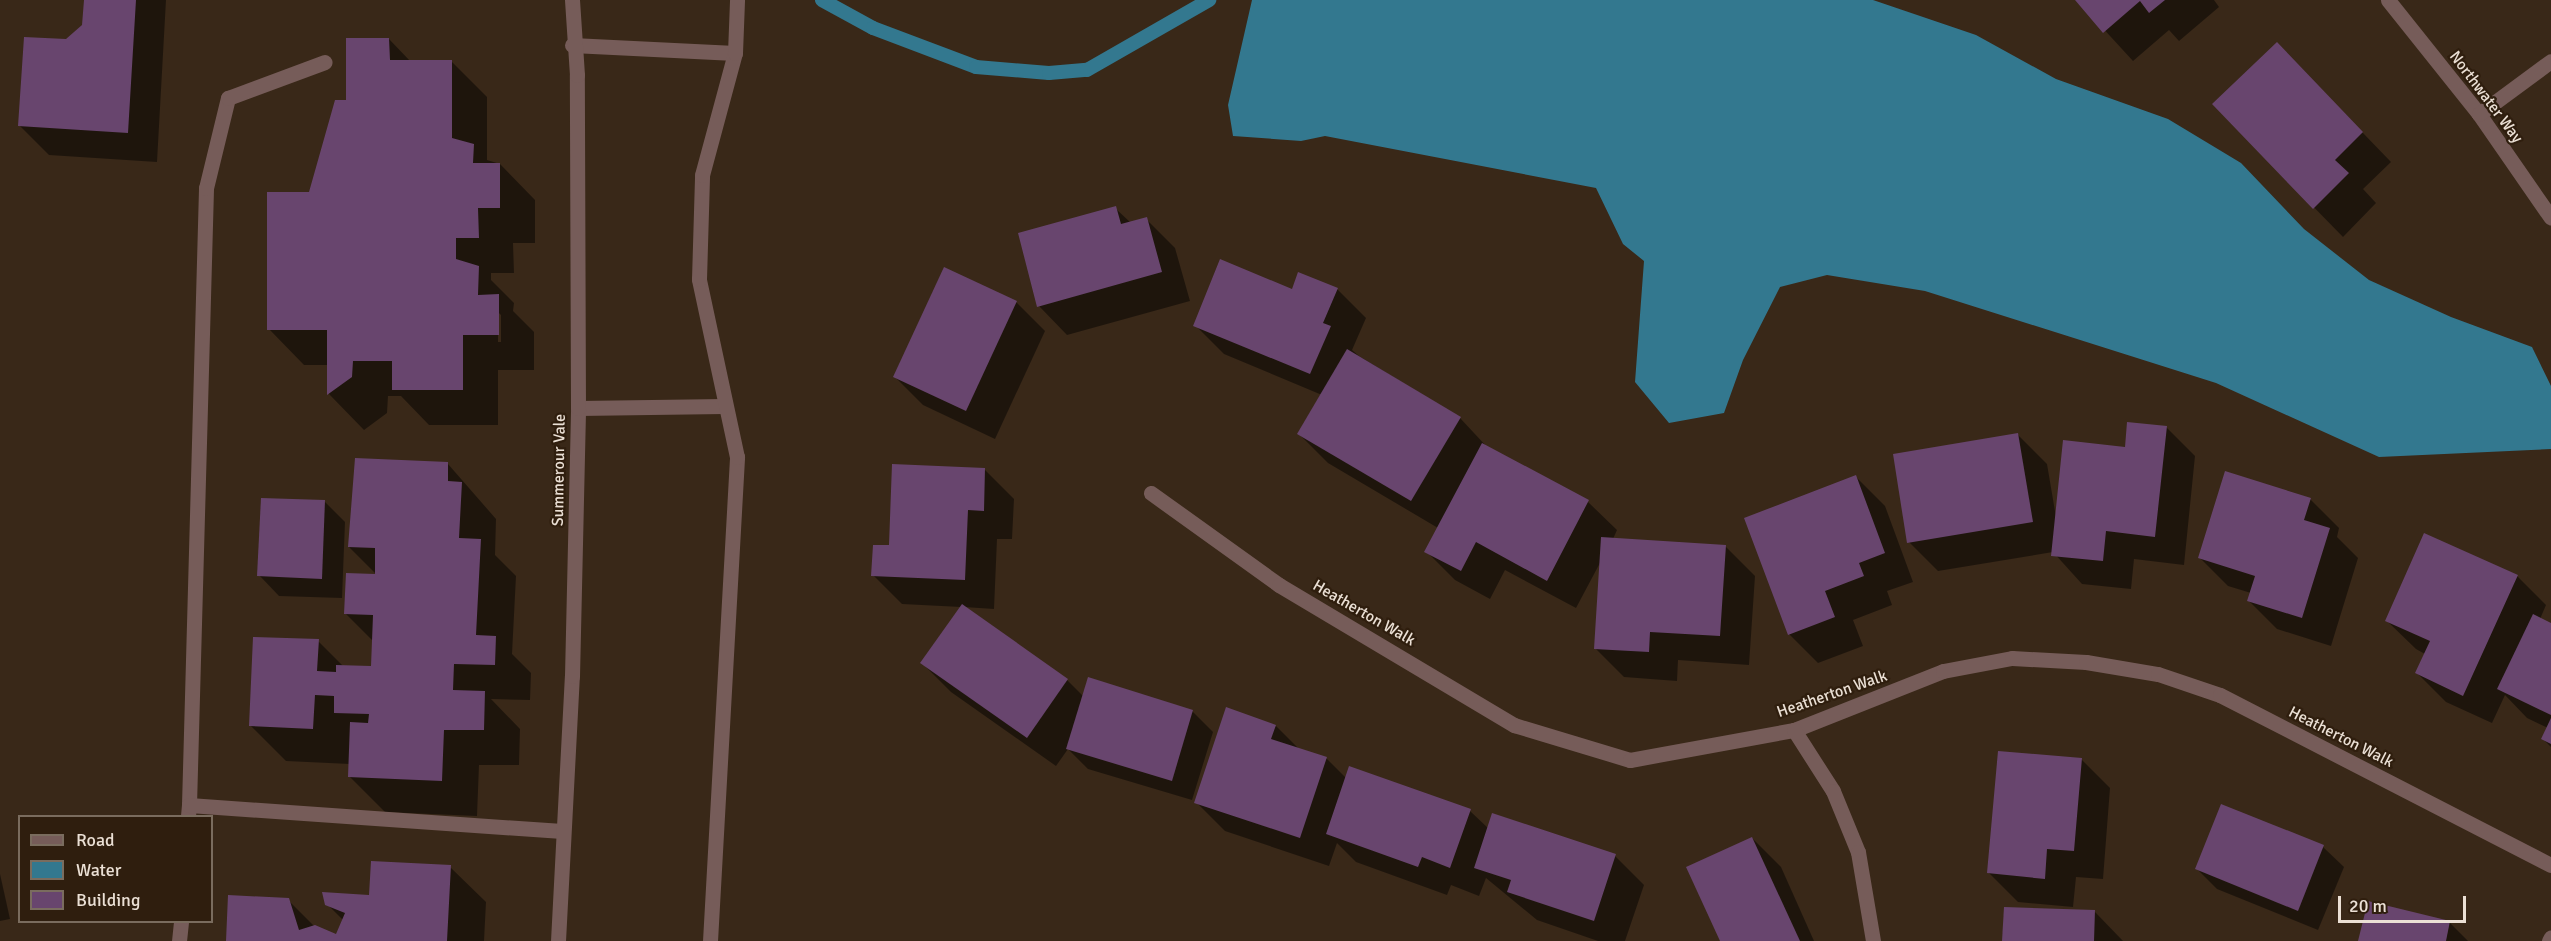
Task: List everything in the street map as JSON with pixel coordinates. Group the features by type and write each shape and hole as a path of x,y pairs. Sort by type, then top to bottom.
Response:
{"street":[{"name":"Summerour Vale","path":"558,941 562,831 572,676 578,408 577,75 572,45 572,0"},
{"path":"710,941 738,458 724,406 699,268 702,175 735,52 737,0"},
{"name":"Northwater Way","path":"2388,0 2479,114 2551,218"},
{"path":"572,45 735,52"},
{"path":"2479,114 2551,61"},
{"path":"325,62 228,98 206,188 189,810 562,831"},
{"path":"578,408 724,406"},
{"name":"Heatherton Walk","path":"1151,493 1279,585 1514,725 1630,760 1794,730 1943,671 2012,658 2086,662 2158,674 2220,695 2551,865"},
{"path":"1794,730 1833,790 1858,852 1873,941"},
{"path":"179,941 181,923"}],"water":[{"path":"1252,0 1873,0 1976,35 2056,79 2168,119 2241,163 2304,229 2369,280 2451,317 2532,347 2551,386 2551,449 2379,457 2216,383 1925,291 1827,275 1780,287 1743,360 1724,413 1669,423 1635,382 1644,261 1623,244 1596,188 1325,136 1301,141 1233,136 1228,105"}],"building":[{"path":"84,0 136,0 128,133 18,126 24,37 66,39 82,25"},
{"path":"2075,0 2165,0 2149,13 2140,1 2103,33"},
{"path":"346,38 389,38 390,60 452,60 452,138 474,144 473,163 500,163 500,208 478,208 479,238 456,238 456,259 479,266 478,295 499,294 499,335 463,335 463,390 392,390 392,361 353,361 352,377 327,395 327,330 267,330 267,192 309,192 335,100 346,100"},
{"path":"2277,42 2363,132 2335,160 2349,173 2313,209 2212,104"},
{"path":"1116,206 1121,224 1147,217 1162,272 1037,307 1018,233"},
{"path":"1220,259 1292,289 1298,272 1338,288 1323,323 1331,326 1310,374 1193,326"},
{"path":"944,267 1017,301 966,411 893,377"},
{"path":"1347,349 1461,417 1411,501 1297,434"},
{"path":"2127,422 2167,426 2155,537 2106,531 2103,561 2051,556 2063,440 2125,447"},
{"path":"2018,433 2033,522 1907,543 1893,454"},
{"path":"1482,443 1589,500 1547,581 1476,542 1461,571 1424,552"},
{"path":"355,458 448,462 448,481 462,482 459,538 481,539 476,635 496,636 495,665 454,664 453,690 485,691 484,730 444,730 442,781 348,777 350,722 368,723 369,714 334,713 334,696 315,695 313,729 249,726 253,637 319,639 317,671 336,672 336,665 371,666 373,615 344,614 346,573 375,574 375,548 348,547"},
{"path":"892,464 985,468 984,511 968,510 965,580 871,576 873,545 889,545"},
{"path":"2225,471 2311,498 2304,520 2330,528 2302,618 2247,601 2255,576 2198,558"},
{"path":"1856,475 1885,553 1859,563 1864,576 1825,591 1835,617 1788,635 1744,518"},
{"path":"261,498 325,500 322,579 257,576"},
{"path":"2424,533 2518,575 2463,696 2415,673 2430,641 2385,621"},
{"path":"1601,537 1726,545 1720,636 1650,632 1649,652 1594,649"},
{"path":"962,604 1068,679 1027,738 920,663"},
{"path":"2533,614 2551,623 2551,715 2497,689"},
{"path":"1088,677 1193,710 1172,781 1066,749"},
{"path":"1226,707 1276,725 1271,739 1327,757 1300,838 1194,803"},
{"path":"2551,718 2551,744 2541,739"},
{"path":"1998,751 2082,758 2074,851 2047,849 2045,879 1987,873"},
{"path":"1349,766 1471,809 1450,868 1422,857 1418,867 1326,834"},
{"path":"2221,804 2324,845 2298,911 2195,869"},
{"path":"1492,813 1616,854 1594,921 1507,892 1511,880 1474,868"},
{"path":"1752,837 1800,941 1720,941 1686,867"},
{"path":"371,861 451,865 447,941 226,941 228,895 289,898 299,930 315,925 336,934 345,913 325,905 322,892 369,895"},
{"path":"2368,901 2450,921 2446,941 2358,941"},
{"path":"2004,907 2095,910 2094,941 2002,941"}],"waterway":[{"path":"822,0 873,28 976,67 1049,73 1087,70 1209,0"}]}
